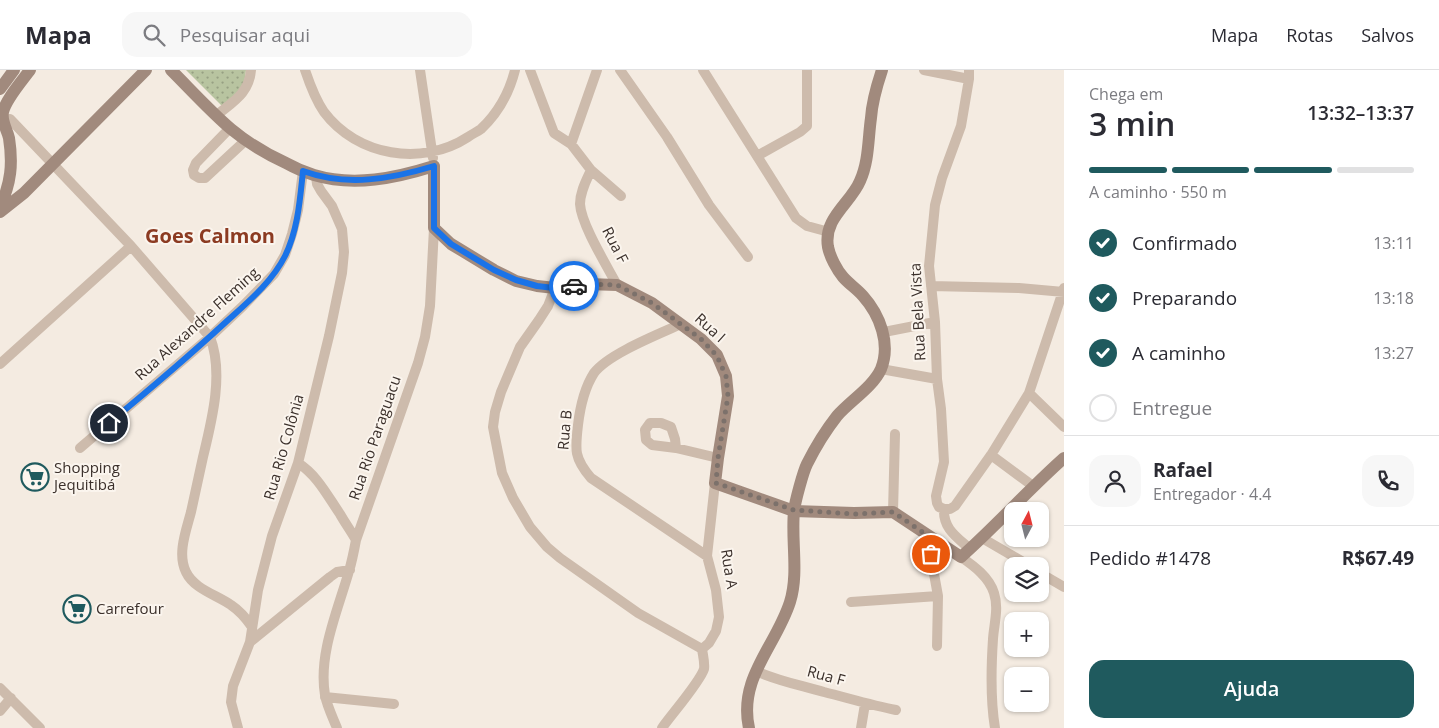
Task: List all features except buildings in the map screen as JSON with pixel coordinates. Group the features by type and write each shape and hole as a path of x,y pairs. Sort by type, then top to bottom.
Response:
{"street":[{"path":"0,89 14,70"},
{"path":"0,206 6,194 11,173 9,136 3,111 30,70"},
{"path":"0,212 24,193 54,164 146,70"},
{"path":"171,70 230,128 246,140 272,157 316,176 362,181 412,173 434,166"},
{"path":"217,115 244,92 248,86 251,70"},
{"path":"305,70 312,91 324,112 341,130 361,143 384,152 408,155 432,152 457,144 480,130 498,110 510,88 515,70"},
{"name":"Rua Rio Paraguacu","path":"337,728 325,697 323,671 328,646 338,604 350,570 356,540 415,372 425,338 430,306 434,228 434,166 420,70"},
{"path":"530,70 554,133 571,144 591,170 621,196"},
{"path":"571,144 597,70"},
{"path":"620,70 667,137 709,205 748,257"},
{"path":"703,70 796,218 807,226 829,232"},
{"path":"757,156 800,132 807,126 807,70"},
{"path":"749,728 746,715 748,695 756,671 770,642 782,624 791,600 794,577 794,510 806,465 837,416 871,383 881,369 885,348 884,332 876,315 863,296 843,277 828,247 829,232 836,212 860,182 867,160 871,116 882,70"},
{"path":"924,70 969,74"},
{"name":"Rua Bela Vista","path":"944,509 936,503 944,462 942,409 937,379 935,322 929,266 935,205 942,178 961,126 969,74"},
{"path":"5,121 54,164 131,246 210,337 215,358 216,395 213,416 186,530 182,553 183,563 191,580 245,616 252,627"},
{"path":"230,128 196,163 193,170 194,175 199,178 205,178 246,140"},
{"name":"Rua F","path":"591,170 582,190 580,204 585,222 617,285"},
{"name":"Rua Alexandre Fleming","path":"80,448 210,337 274,274 285,255 298,210 303,171"},
{"name":"Rua Rio Colônia","path":"238,728 231,702 233,686 250,642 258,590 272,536 298,462 329,336 342,273 344,252 342,229 332,206 317,184 316,176"},
{"path":"434,228 451,244 494,270 516,280 537,286 554,288 548,306 520,347 504,383 495,412 494,427 502,473 513,498 530,527 560,558 638,613 702,649 704,670 662,728"},
{"path":"0,364 131,246"},
{"name":"Rua F","path":"554,288 587,284 617,285"},
{"name":"Rua I","path":"617,285 652,303 701,339 717,356 726,376 728,396 718,458"},
{"path":"931,286 1064,291 1029,393 991,455 955,506 944,509 944,518 948,528 976,568 990,584 994,594 997,607 993,639 991,705 995,728"},
{"path":"884,332 935,322"},
{"name":"Rua B","path":"681,324 630,348 609,360 595,372 587,387 579,417 576,435 576,456 581,467 591,478 707,556"},
{"path":"881,369 937,379"},
{"path":"1029,393 1064,427"},
{"path":"893,512 895,434"},
{"path":"676,448 718,458"},
{"path":"991,455 1033,486"},
{"name":"Rua A","path":"702,649 709,643 716,631 719,617 716,590 707,556 718,458"},
{"path":"965,553 1064,458"},
{"path":"298,462 308,469 319,482 356,540"},
{"path":"716,483 794,510 854,514 893,512 927,535 965,553"},
{"path":"927,535 938,596 937,646"},
{"path":"982,538 1015,557"},
{"path":"250,642 330,577 337,572 350,570"},
{"path":"1049,578 1064,587"},
{"path":"851,602 938,596"},
{"name":"Rua F","path":"756,671 777,680 865,704 896,710"},
{"path":"0,688 40,728"},
{"path":"325,697 394,704"},
{"path":"0,712 11,698"},
{"path":"861,728 865,704"}],"green space":[{"path":"186,70 246,70 243,93 226,110"}],"way so far":[{"path":"574,286 587,284 617,285 652,303 701,339 717,356 726,376 728,396 716,483 794,510 854,514 893,512 927,535 931,554"}],"place":[{"name":"Shopping Jequitibá","path":"35,477"},
{"name":"Carrefour","path":"77,609"}],"district":[{"name":"Goes Calmon","path":"210,236"}],"route":[{"path":"109,423 210,337 274,274 285,255 292,234 298,210 303,171 316,176 362,181 412,173 434,166 434,228 451,244 494,270 516,280 537,286 554,288 574,286"}]}
